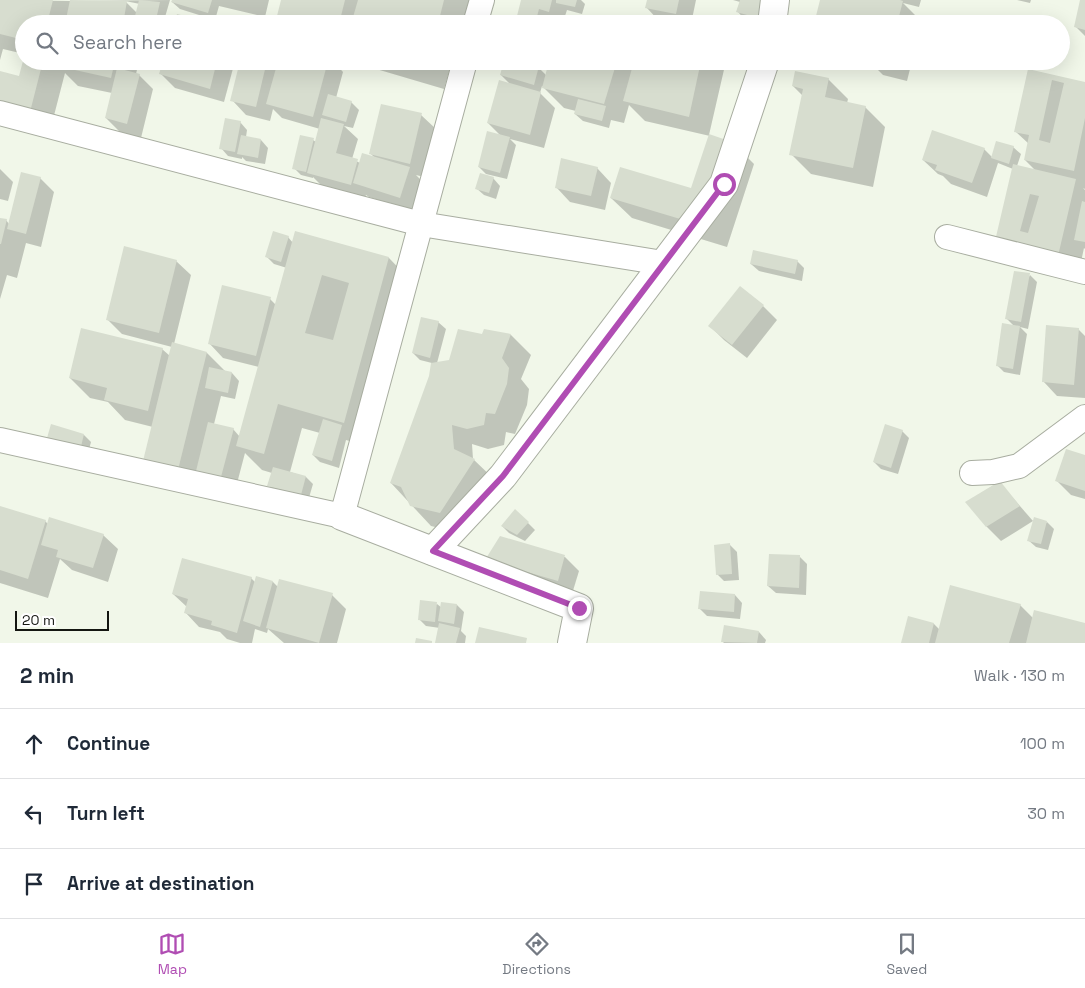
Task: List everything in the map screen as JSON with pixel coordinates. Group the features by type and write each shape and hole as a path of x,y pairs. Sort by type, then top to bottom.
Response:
{"street":[{"path":"478,15 482,0"},
{"path":"773,15 775,0"},
{"path":"342,516 463,70"},
{"path":"433,551 503,476 724,184 763,70"},
{"path":"0,113 421,224 663,263"},
{"path":"947,237 1085,272"},
{"path":"972,472 993,472 1019,466 1085,417"},
{"path":"0,440 342,516 579,608 572,643"}],"building":[{"path":"0,0 53,0 49,15 15,15 15,38 0,34"},
{"path":"70,0 127,1 125,15 67,15"},
{"path":"139,0 160,2 157,15 135,15"},
{"path":"172,0 212,0 208,13 171,2"},
{"path":"281,0 345,0 341,15 277,15"},
{"path":"358,0 444,0 440,15 354,15"},
{"path":"521,0 552,0 549,12 539,9 537,15 517,15"},
{"path":"556,0 577,0 575,7 556,3"},
{"path":"647,0 679,0 676,14 645,8"},
{"path":"740,0 762,0 759,15 747,15 736,12"},
{"path":"820,0 903,1 899,15 816,15"},
{"path":"1080,0 1085,0 1085,30 1074,27"},
{"path":"21,70 41,70 30,112 0,104 0,71 19,76"},
{"path":"75,70 113,70 111,78"},
{"path":"117,70 140,74 127,124 105,118"},
{"path":"160,70 215,70 210,89 159,74"},
{"path":"238,70 265,70 256,107 230,101"},
{"path":"275,70 326,70 313,117 266,104"},
{"path":"501,70 538,70 534,85 500,75"},
{"path":"547,70 614,70 604,104 542,88"},
{"path":"632,70 699,70 689,117 623,101"},
{"path":"1028,70 1085,82 1085,118 1074,171 1024,160 1029,135 1014,132","holes":["1052,80 1064,83 1050,143 1039,140"]},
{"path":"795,71 829,78 825,97 866,106 853,168 789,155 803,89 792,86"},
{"path":"499,80 541,92 530,135 487,123"},
{"path":"328,94 352,101 346,122 322,115"},
{"path":"578,99 606,106 602,121 574,114"},
{"path":"381,104 422,113 410,164 369,154"},
{"path":"225,118 241,121 235,152 219,149"},
{"path":"321,118 344,124 336,153 358,159 351,185 307,173"},
{"path":"932,130 985,148 972,183 935,170 937,165 922,160"},
{"path":"487,131 510,137 500,173 478,167"},
{"path":"709,134 735,143 707,227 610,198 620,167 691,188"},
{"path":"241,135 261,139 258,158 237,154"},
{"path":"300,135 314,138 306,172 292,169"},
{"path":"996,141 1014,146 1009,164 991,158"},
{"path":"362,153 410,167 400,198 353,183"},
{"path":"561,158 598,167 591,196 555,188"},
{"path":"1013,164 1076,179 1058,256 995,241","holes":["1030,194 1039,196 1028,233 1020,231"]},
{"path":"21,172 41,177 26,234 7,229"},
{"path":"480,173 494,177 489,193 475,189"},
{"path":"1082,201 1085,202 1085,242 1074,240"},
{"path":"0,218 7,219 1,244 0,244"},
{"path":"273,231 289,236 281,262 265,257"},
{"path":"295,231 389,257 344,423 278,404 264,454 236,446","holes":["322,275 349,283 333,340 305,333"]},
{"path":"124,246 177,260 159,333 106,320"},
{"path":"753,250 798,260 795,274 750,264"},
{"path":"1014,271 1030,273 1021,322 1005,319"},
{"path":"222,285 271,297 256,356 208,344"},
{"path":"740,286 764,305 732,345 708,326"},
{"path":"421,317 439,321 430,358 412,353"},
{"path":"1002,323 1020,326 1013,369 996,366"},
{"path":"1046,325 1079,328 1074,385 1042,382"},
{"path":"81,328 163,348 148,411 104,400 107,388 69,378"},
{"path":"458,329 482,334 484,329 511,334 502,358 509,368 507,384 495,414 486,413 484,425 467,429 452,425 454,449 475,459 440,513 410,506 401,487 390,483 429,376 431,363 449,360"},
{"path":"172,342 207,352 178,470 143,461"},
{"path":"209,367 232,372 228,393 205,388"},
{"path":"323,419 342,425 332,461 312,455"},
{"path":"208,422 234,428 221,477 196,471"},
{"path":"51,424 84,434 79,455 45,445"},
{"path":"885,424 903,430 891,468 873,462"},
{"path":"1066,449 1085,455 1085,491 1055,481"},
{"path":"273,467 306,476 301,495 267,486"},
{"path":"1000,481 1020,506 986,527 965,502"},
{"path":"0,506 46,520 28,579 0,570"},
{"path":"515,509 529,522 517,535 501,526"},
{"path":"49,517 104,534 93,568 56,557 58,550 41,545"},
{"path":"1034,517 1047,521 1041,544 1027,541"},
{"path":"500,536 565,555 558,581 485,560"},
{"path":"730,543 732,574 716,575 714,545"},
{"path":"769,554 800,555 799,588 767,586"},
{"path":"182,558 252,577 237,633 211,625 212,621 184,613 188,599 172,594"},
{"path":"256,576 273,581 260,627 243,621"},
{"path":"279,579 333,593 319,643 266,628"},
{"path":"950,585 1021,604 1009,643 935,643"},
{"path":"700,591 735,594 734,612 698,609"},
{"path":"420,600 437,602 435,622 418,620"},
{"path":"441,602 457,604 454,624 438,621"},
{"path":"1034,610 1085,623 1085,643 1026,643"},
{"path":"908,616 934,623 929,643 901,643"},
{"path":"439,623 460,628 456,643 435,643"},
{"path":"724,625 759,631 757,643 721,642"},
{"path":"479,627 527,638 526,643 475,643"},
{"path":"416,638 432,641 432,643 415,643"}],"route":[{"path":"579,608 433,551 503,476 724,184"}]}
